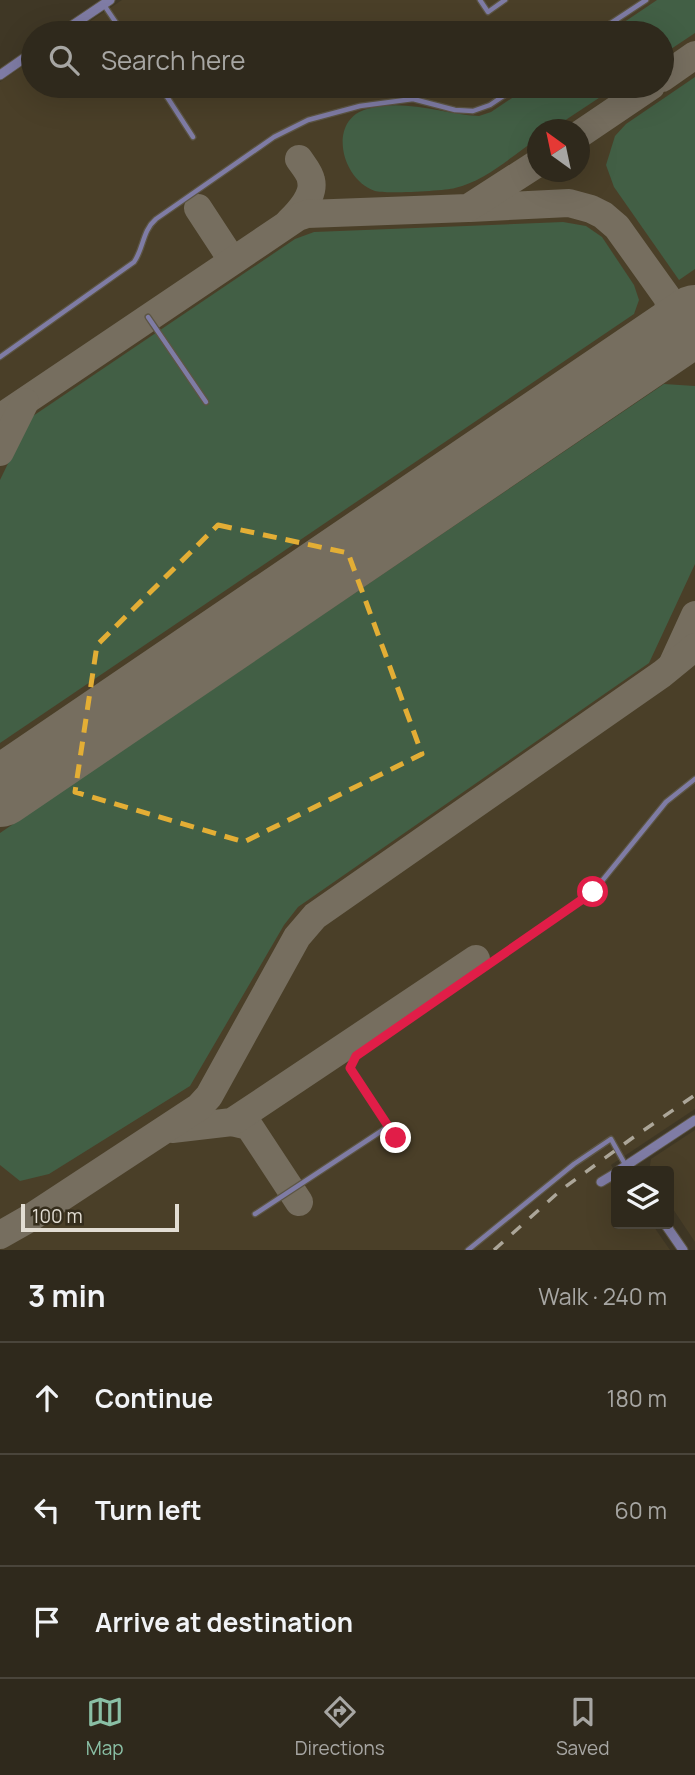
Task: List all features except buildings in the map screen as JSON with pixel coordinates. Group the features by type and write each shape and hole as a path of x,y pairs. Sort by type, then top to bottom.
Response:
{"street":[{"path":"79,21 107,2"},
{"path":"0,75 21,60"},
{"path":"629,1166 695,1119"},
{"path":"601,1182 611,1177"},
{"path":"668,1229 683,1250"}],"lane":[{"path":"480,0 488,12 505,0"},
{"path":"614,21 646,0"},
{"path":"107,2 117,21"},
{"path":"168,98 193,137"},
{"path":"0,357 134,262 140,254 147,226 274,137 308,120 360,106 414,99 455,110 473,111 500,98"},
{"path":"148,317 206,402"},
{"path":"396,1138 350,1068 356,1056 593,892 666,802 695,779"},
{"path":"256,1214 389,1126"},
{"path":"468,1250 574,1164 611,1139 621,1166"}],"highlighted area":[{"path":"218,525 348,553 422,754 244,842 75,792 97,645"}],"shaded area":[{"path":"122,0 695,0 695,1109 611,1165 611,1229 655,1229 670,1250 0,1250 0,82 21,67 21,98 674,98 674,21 90,21"},
{"path":"695,1130 695,1242 674,1210 674,1166 650,1166 651,1159"}],"green space":[{"path":"657,0 695,0 695,33 674,47 674,21 626,21"},
{"path":"695,77 695,269 679,280 614,187 606,165 615,136 626,124 664,98 674,98 674,91"},
{"path":"512,98 599,98 567,119 527,119 527,146 488,174 455,188 414,192 375,191 363,185 354,175 343,150 347,125 354,115 367,109 395,105 479,116 491,112"},
{"path":"563,222 586,226 602,237 634,285 639,300 634,314 0,743 0,480 30,418 295,239 314,232"},
{"path":"664,384 695,386 695,564 649,663 298,907 284,925 190,1086 49,1174 20,1181 0,1165 0,833"}],"taxiway":[{"path":"674,70 695,55"},
{"path":"590,127 633,98"},
{"path":"289,222 305,203 312,186 299,159"},
{"path":"0,418 298,217 307,214 468,208 527,170"},
{"path":"470,208 569,203 603,215 617,227 667,297 671,311 651,350"},
{"path":"198,208 232,260"},
{"path":"651,350 683,342 695,344"},
{"path":"0,452 25,402"},
{"path":"673,663 695,615"},
{"path":"0,1235 199,1107 209,1096 297,937 315,916 662,674 695,647"},
{"path":"172,1129 232,1122 476,959"},
{"path":"232,1122 249,1126 299,1202"}],"runway":[{"path":"0,792 695,320"}],"railway":[{"path":"494,1250 561,1190 695,1095"}],"route":[{"path":"396,1138 350,1068 356,1056 593,892"}]}
